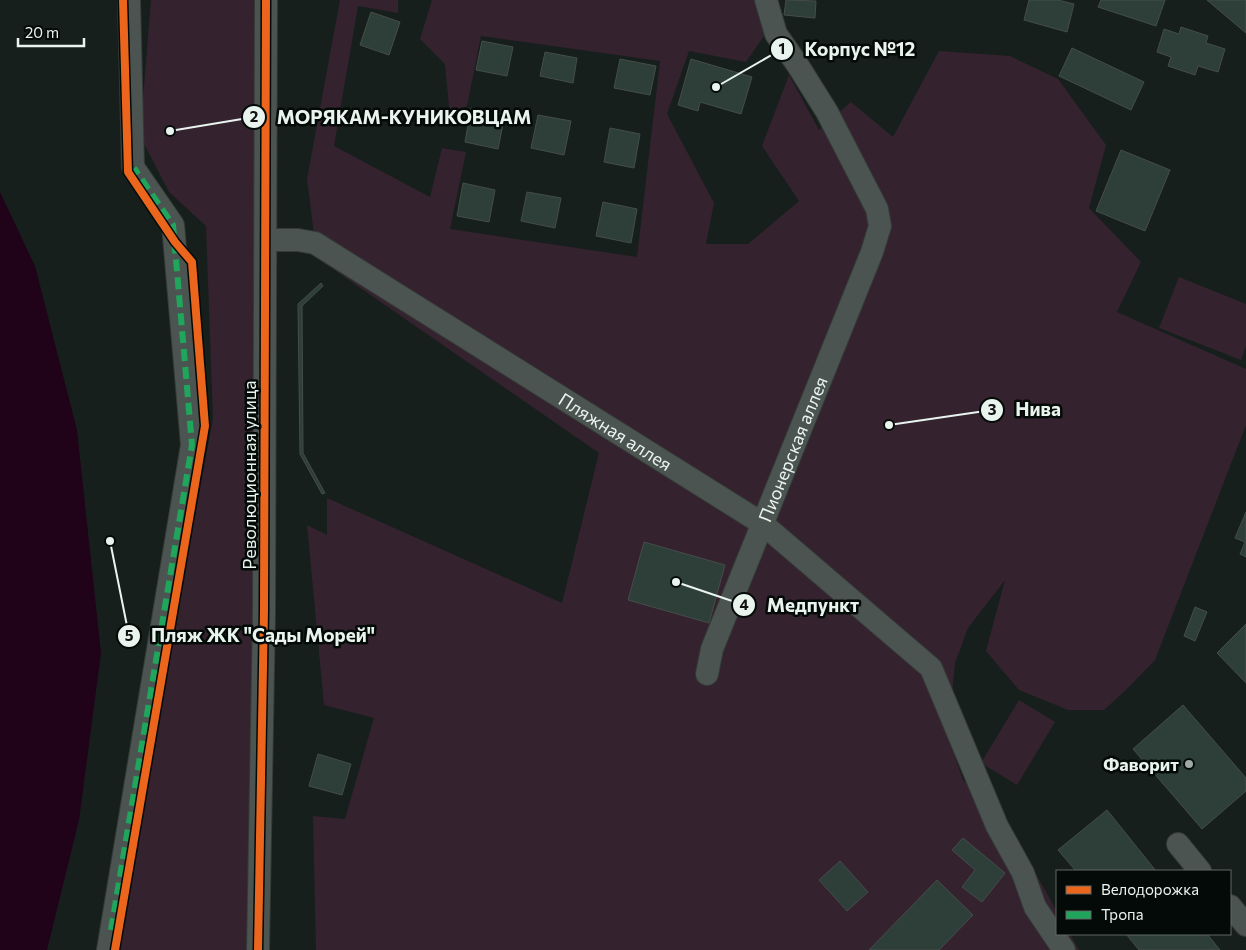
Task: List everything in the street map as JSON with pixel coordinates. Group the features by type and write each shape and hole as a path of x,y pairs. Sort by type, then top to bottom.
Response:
{"street":[{"path":"108,950 192,445 173,224 134,167 130,0"},
{"name":"Революционная улица","path":"258,950 264,611 266,0"},
{"name":"Революционная улица","path":"270,950 275,612 276,0"},
{"name":"Пионерская аллея","path":"707,674 712,649 872,252 880,226 877,210 827,112 776,34 766,0"},
{"name":"Пляжная аллея","path":"275,240 298,240 315,243 763,524 931,668 997,826 1023,873 1035,906 1064,950"},
{"path":"1178,844 1199,870"},
{"path":"1231,907 1246,925"}],"shaded area":[{"path":"151,0 256,0 259,491 249,950 115,950 213,419 206,226 169,192 140,136"},
{"path":"340,0 398,0 398,13 358,6 334,146 430,197 442,148 466,152 450,229 637,257 660,61 481,36 467,106 450,118 445,64 420,39 432,0 754,0 766,33 746,62 689,51 667,114 714,203 706,244 748,244 799,201 762,146 789,75 819,130 851,102 893,137 939,51 1010,56 1058,79 1106,145 1089,208 1141,262 1117,312 1246,369 1246,425 1155,660 1127,689 1104,710 1068,710 1019,690 986,651 1005,580 968,628 955,663 948,737 963,780 1002,812 1056,910 1056,935 1071,935 1079,950 316,950 313,816 345,819 374,718 324,705 307,525 327,535 327,498 562,603 599,453 317,258 307,179"},
{"path":"0,192 35,266 77,430 101,653 79,820 47,950 0,950"},
{"path":"1179,277 1246,304 1246,346 1241,360 1159,328"},
{"path":"1019,700 1055,722 1017,785 981,763"}],"building":[{"path":"786,0 816,1 815,18 784,15"},
{"path":"1029,0 1058,0 1074,4 1067,32 1024,20"},
{"path":"1101,0 1165,0 1156,26 1098,7"},
{"path":"1207,0 1246,0 1246,33"},
{"path":"371,12 400,22 389,55 360,45"},
{"path":"1181,27 1208,36 1206,43 1225,49 1218,72 1198,66 1195,75 1168,66 1171,57 1157,52 1164,29 1179,34"},
{"path":"482,41 513,47 507,76 476,70"},
{"path":"1072,48 1144,82 1131,110 1059,76"},
{"path":"545,52 577,58 573,83 540,76"},
{"path":"620,59 656,66 650,95 614,88"},
{"path":"691,59 752,77 741,114 700,102 698,111 678,105"},
{"path":"471,108 505,114 498,149 465,142"},
{"path":"538,115 571,121 564,155 531,148"},
{"path":"610,128 640,134 634,168 604,162"},
{"path":"1121,150 1170,170 1145,231 1096,211"},
{"path":"463,183 495,190 489,222 457,216"},
{"path":"527,192 561,198 555,228 521,221"},
{"path":"603,202 637,209 631,243 596,236"},
{"path":"321,283 323,286 302,306 303,453 325,493 322,494 300,454 298,304"},
{"path":"1246,512 1246,557 1240,554 1245,542 1235,538"},
{"path":"644,542 725,565 709,623 628,600"},
{"path":"1195,607 1207,612 1195,641 1184,636"},
{"path":"1246,624 1246,683 1217,653"},
{"name":"Фаворит","path":"1183,705 1246,778 1246,791 1202,829 1133,749"},
{"path":"318,754 351,764 342,795 309,786"},
{"name":"Фаворит","path":"1107,810 1155,870 1075,870 1058,850"},
{"path":"963,838 1005,873 982,902 962,887 975,870 952,850"},
{"path":"840,861 868,892 847,911 819,880"},
{"path":"937,880 973,915 939,950 869,950"},
{"path":"1127,935 1208,935 1220,950 1139,950"}],"marked path":[{"path":"111,930 192,445 173,225 134,168"}],"cycle path":[{"path":"115,950 205,426 192,262 175,242 128,172 123,0"},
{"path":"258,950 264,611 266,0"}],"place":[{"name":"Корпус №12","path":"716,87"},
{"name":"МОРЯКАМ-КУНИКОВЦАМ","path":"170,131"},
{"name":"Нива","path":"889,425"},
{"name":"Пляж ЖК \"Сады Морей\"","path":"110,541"},
{"name":"Медпункт","path":"676,582"},
{"name":"Фаворит","path":"1189,764"}]}
